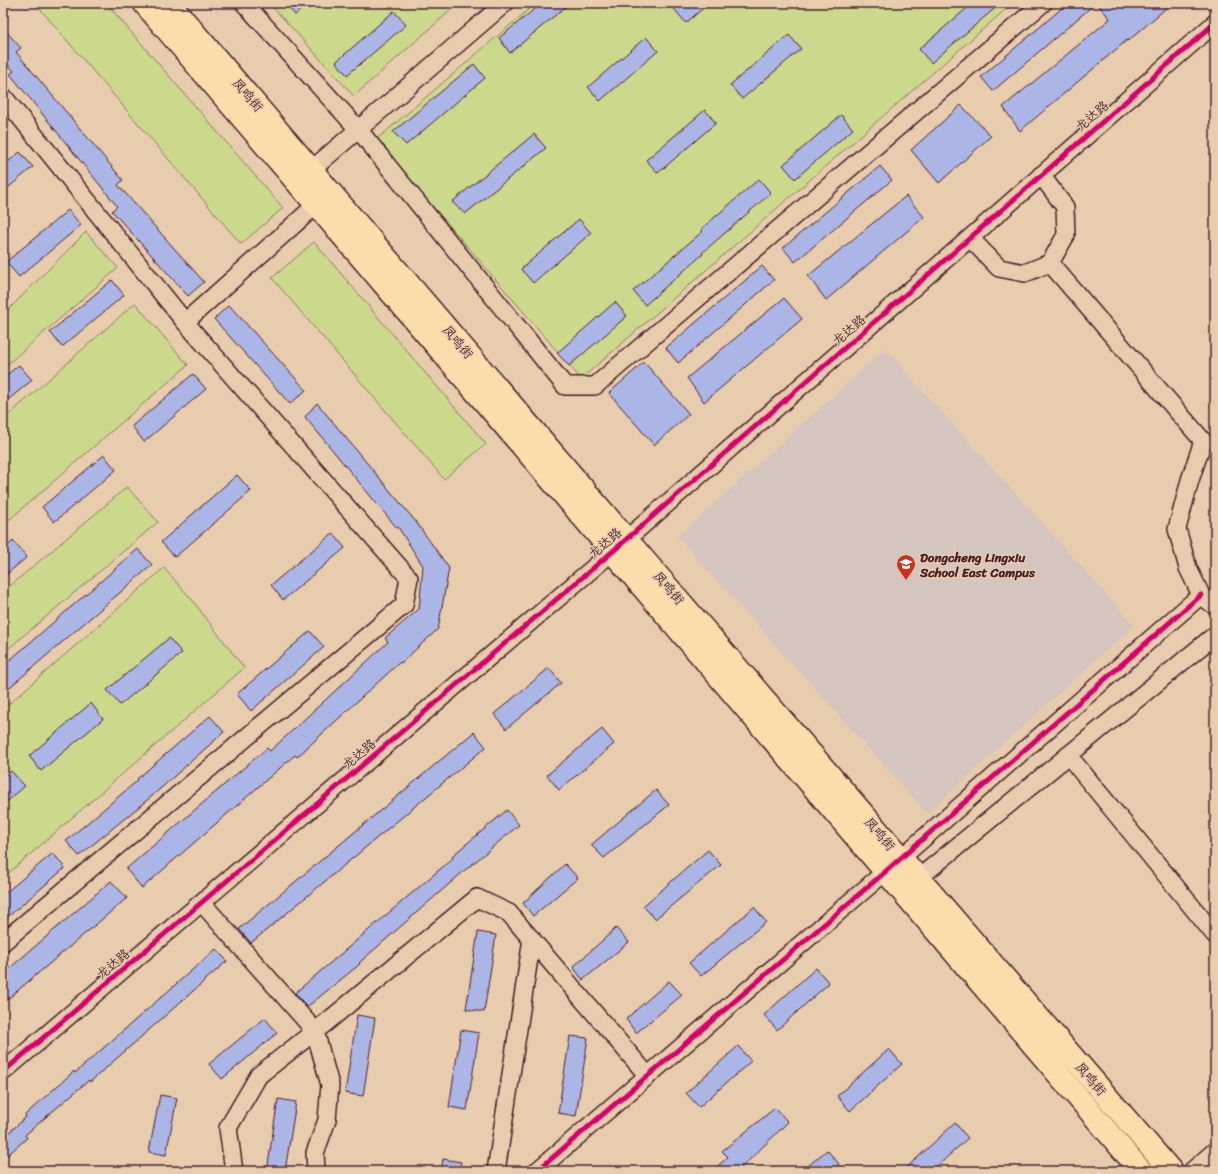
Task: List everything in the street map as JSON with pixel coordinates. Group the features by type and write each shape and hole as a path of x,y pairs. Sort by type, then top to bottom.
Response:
{"main road":[{"name":"凤鸣街","path":"144,3 304,176 893,865 1141,1171"},
{"name":"凤鸣街","path":"169,3 304,176 316,205 619,546"},
{"name":"凤鸣街","path":"910,885 1171,1171"}],"street":[{"path":"244,3 358,129 565,386 595,386 1043,3"},
{"path":"304,176 504,3"},
{"name":"龙达路","path":"3,1072 619,546 1215,23"},
{"path":"3,96 185,322 409,578 404,605 3,942"},
{"path":"970,238 999,268 1025,273 1050,263 1066,235 1066,207 1041,176"},
{"path":"185,322 316,205"},
{"path":"1050,263 1203,441 1190,480 1177,529 1188,568 1201,595 1215,606"},
{"path":"537,1171 893,865 1201,595"},
{"path":"910,885 1215,635"},
{"path":"1068,755 1215,935"},
{"path":"234,1171 228,1128 259,1075 477,898 509,913 648,1076"},
{"path":"202,903 315,1031 330,1085 327,1120 315,1153 316,1171"},
{"path":"496,1171 532,939"},
{"path":"1192,1171 1215,1151"}],"shaded area":[{"name":"Dongcheng Lingxiu School East Campus","path":"885,349 1134,625 927,813 678,537"}],"green space":[{"path":"35,3 106,3 283,208 241,244"},
{"path":"269,3 459,3 354,96"},
{"path":"536,3 1013,3 581,379 376,140"},
{"path":"86,232 118,268 3,368 3,311 5,313"},
{"path":"314,242 486,444 444,479 272,278"},
{"path":"135,303 188,365 3,525 3,420"},
{"path":"127,487 158,522 3,653 3,592"},
{"path":"164,568 193,601 244,668 3,878 3,709"}],"building":[{"path":"285,3 308,3 295,15"},
{"path":"542,3 570,3 510,53 499,38"},
{"path":"681,3 709,3 686,23 674,9"},
{"path":"973,3 1001,3 931,63 919,49"},
{"path":"1068,3 1096,3 993,91 981,77"},
{"path":"1097,3 1172,3 1020,131 1003,107 1110,19"},
{"path":"394,11 406,25 347,75 336,62"},
{"path":"3,28 21,48 16,52 123,180 118,185 204,282 188,296 112,211 117,206 10,74 14,71 3,60"},
{"path":"789,35 801,49 742,99 730,85"},
{"path":"646,37 658,51 600,101 588,87"},
{"path":"474,64 485,78 406,145 393,132"},
{"path":"961,105 991,136 939,183 911,150"},
{"path":"705,110 716,123 658,173 646,160"},
{"path":"841,115 853,129 795,179 783,165"},
{"path":"534,134 546,148 465,214 452,202"},
{"path":"20,152 33,167 3,192 3,166"},
{"path":"880,166 892,180 795,262 783,248"},
{"path":"759,179 771,193 645,305 633,291 703,231 701,229"},
{"path":"906,196 924,217 826,300 808,276"},
{"path":"68,210 81,225 19,277 6,262"},
{"path":"579,219 591,233 533,283 521,269"},
{"path":"762,266 774,280 678,363 666,348"},
{"path":"112,280 124,295 62,347 50,332"},
{"path":"784,298 802,319 704,402 687,378"},
{"path":"615,302 627,316 569,366 557,353"},
{"path":"229,305 306,390 290,404 214,319"},
{"path":"644,362 689,414 654,445 609,393"},
{"path":"19,365 32,380 3,404 3,378"},
{"path":"193,374 206,389 144,442 132,426"},
{"path":"317,403 416,522 449,568 438,629 297,757 295,755 142,888 126,869 267,748 270,751 388,642 385,638 419,609 423,566 398,527 397,528 305,417"},
{"path":"104,455 116,470 54,522 42,507"},
{"path":"237,475 251,491 175,557 161,542"},
{"path":"333,533 345,548 283,600 271,585"},
{"path":"13,541 27,557 3,577 3,550"},
{"path":"138,549 152,565 3,693 3,666"},
{"path":"310,631 324,647 251,711 237,694"},
{"path":"169,638 182,653 120,705 107,690"},
{"path":"549,668 561,683 506,729 494,714"},
{"path":"91,703 103,719 41,771 29,756"},
{"path":"210,716 224,732 152,796 79,856 66,841"},
{"path":"602,729 614,744 559,790 547,775"},
{"path":"474,732 486,747 251,943 239,929"},
{"path":"11,771 25,786 3,805 3,777"},
{"path":"656,790 669,805 604,858 591,845"},
{"path":"507,810 519,825 464,871 359,963 360,964 307,1007 295,993"},
{"path":"708,850 721,865 655,919 643,906"},
{"path":"53,853 65,868 3,921 3,895"},
{"path":"565,864 578,878 533,916 523,903"},
{"path":"111,881 127,898 3,1003 3,974"},
{"path":"754,907 766,922 701,976 689,963"},
{"path":"616,928 629,942 583,980 573,967"},
{"path":"478,932 496,935 484,1012 466,1009"},
{"path":"216,949 227,961 90,1082 89,1080 25,1135 27,1138 3,1159 3,1138 26,1117 25,1115"},
{"path":"816,968 829,983 777,1030 764,1015"},
{"path":"669,981 682,995 636,1033 626,1019"},
{"path":"357,1015 375,1018 363,1096 345,1093"},
{"path":"265,1018 277,1033 222,1079 209,1064"},
{"path":"461,1030 479,1033 467,1110 449,1107"},
{"path":"570,1036 588,1038 576,1116 558,1113"},
{"path":"738,1046 751,1061 699,1107 686,1093"},
{"path":"889,1049 902,1064 850,1111 837,1096"},
{"path":"160,1095 177,1098 166,1155 149,1152"},
{"path":"278,1099 296,1102 285,1171 267,1171"},
{"path":"775,1108 788,1122 738,1171 712,1171 728,1157 722,1151"},
{"path":"955,1123 968,1138 932,1171 903,1171"},
{"path":"827,1150 839,1164 831,1171 802,1171"},
{"path":"443,1159 461,1162 459,1171 441,1171"}],"cycle path":[{"path":"3,1072 612,552 1215,23"},
{"path":"537,1171 885,872 1201,595"}],"place":[{"name":"Dongcheng Lingxiu School East Campus","path":"906,581"}]}
